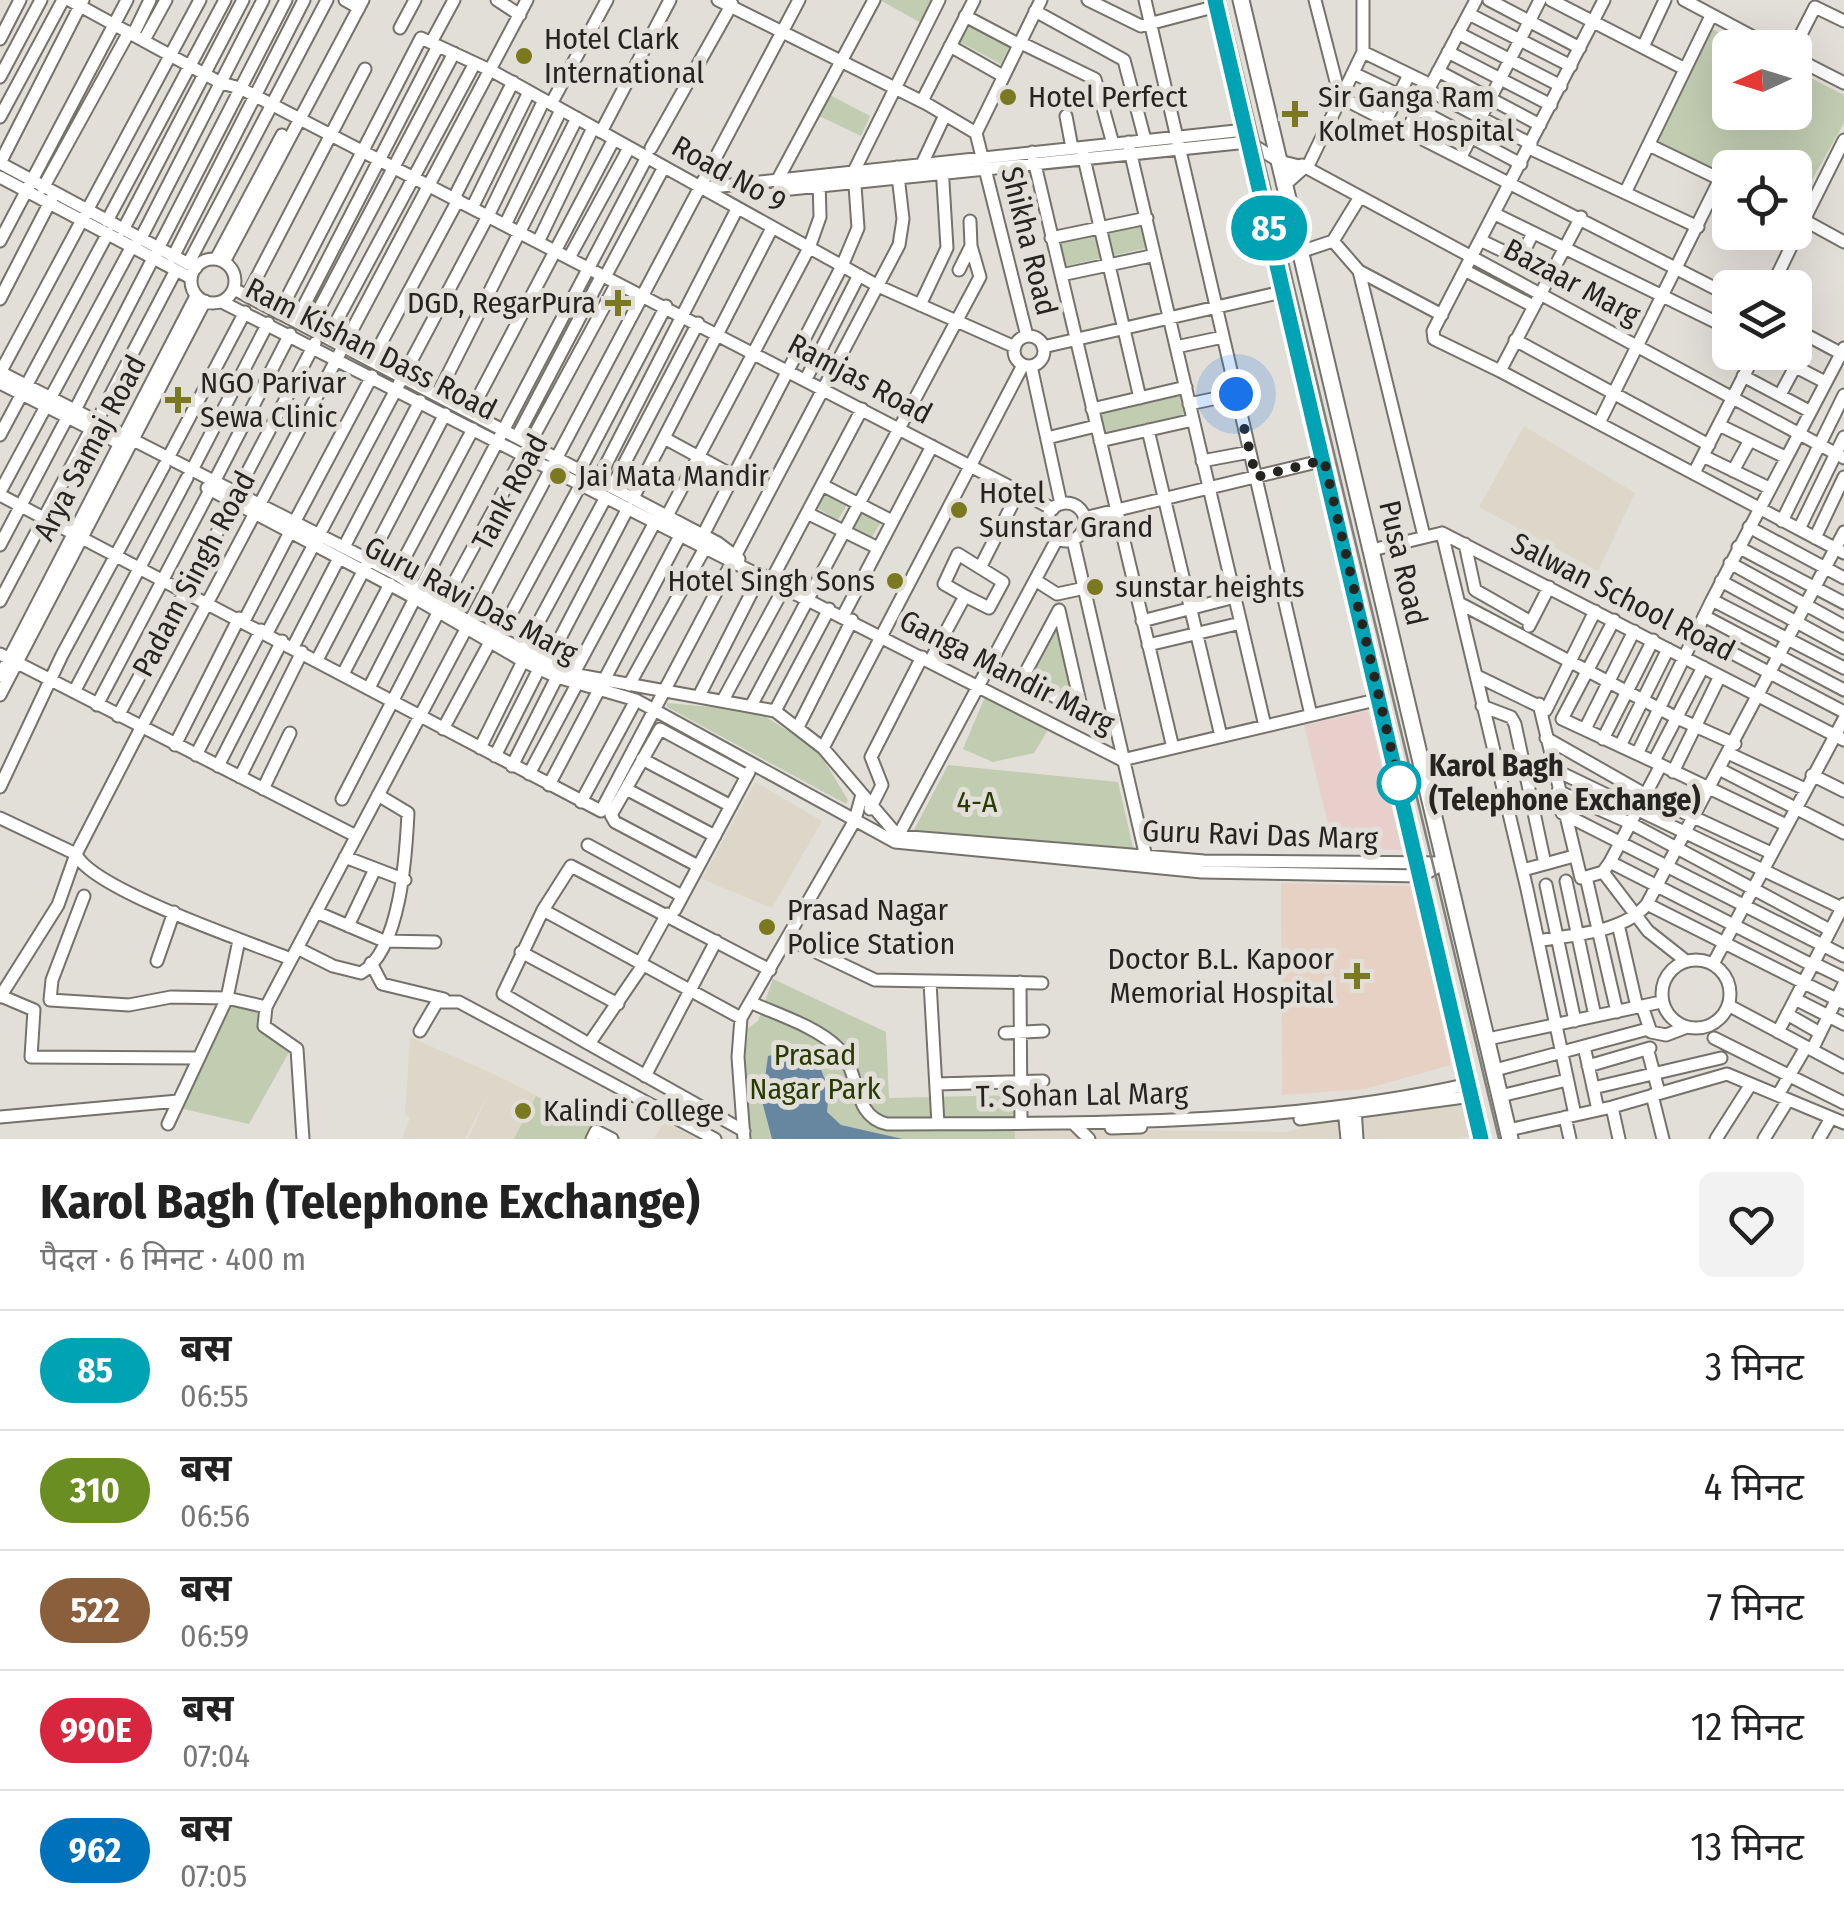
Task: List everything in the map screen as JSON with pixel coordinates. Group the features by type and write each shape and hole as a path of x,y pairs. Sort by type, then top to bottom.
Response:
{"main road":[{"name":"Pusa Road","path":"1241,0 1509,1134"},
{"name":"Pusa Road","path":"1216,3 1482,1139"},
{"path":"1284,183 1304,168"}],"street":[{"path":"0,39 20,0"},
{"path":"0,77 41,0"},
{"path":"0,300 41,192 127,0"},
{"path":"0,241 41,192 135,36 150,0"},
{"path":"135,36 166,0"},
{"path":"24,390 0,373 200,0"},
{"path":"0,435 224,0"},
{"path":"123,230 243,0"},
{"path":"262,0 0,494 114,558 292,646 597,811 604,809 823,388 880,287 902,233 897,172"},
{"path":"0,546 286,0"},
{"path":"0,601 94,426 304,0"},
{"path":"220,261 234,274 234,289 222,302 201,299 192,270 327,0"},
{"path":"400,28 415,0"},
{"path":"279,312 362,153 454,0"},
{"path":"497,0 520,15"},
{"name":"Padam Singh Road","path":"0,996 58,905 76,854 141,728 527,0"},
{"path":"196,755 317,540 607,0"},
{"path":"538,242 670,0"},
{"path":"718,0 841,64 893,86 976,133 1038,6 1124,60 1145,140"},
{"name":"Tank Road","path":"266,1007 799,0"},
{"path":"778,179 874,0"},
{"path":"628,685 842,266 858,228 855,176 893,86 939,0"},
{"path":"922,101 974,0"},
{"path":"1088,0 1141,26 1216,3"},
{"path":"1145,0 1311,715"},
{"path":"1315,0 1340,97 1712,287"},
{"path":"1304,168 1364,52 1363,0"},
{"path":"1407,130 1476,0"},
{"path":"1489,0 1580,48"},
{"path":"1461,157 1540,0"},
{"path":"1551,0 1685,69"},
{"path":"1604,0 1432,331 1434,338 1840,550"},
{"path":"1643,47 1665,0"},
{"path":"1684,0 1739,30"},
{"path":"74,2 220,84"},
{"path":"0,117 74,2"},
{"path":"74,2 0,163 41,192 192,270 220,261 354,2"},
{"path":"369,688 648,153 732,4"},
{"path":"1804,30 1816,7 1844,21"},
{"path":"1468,14 1571,66"},
{"path":"965,16 1095,79 1113,144"},
{"path":"1625,193 1711,16"},
{"path":"1458,33 1561,86"},
{"path":"296,321 380,161 431,40"},
{"name":"Road No 9","path":"431,40 630,148 648,153 664,167 859,276 1015,347"},
{"path":"950,46 1003,76"},
{"path":"1364,52 1409,74 1530,146 1698,227"},
{"path":"1448,52 1551,105"},
{"path":"118,716 314,347 394,168 454,53"},
{"path":"319,333 475,63"},
{"path":"1812,66 1844,82"},
{"path":"247,296 365,69"},
{"path":"1438,71 1540,125"},
{"path":"1353,72 1398,94"},
{"path":"1386,120 1409,74"},
{"path":"372,360 513,82"},
{"name":"Ramjas Road","path":"220,84 240,88 790,369 1019,492 1057,506"},
{"path":"472,208 529,92"},
{"path":"505,225 552,104"},
{"path":"1418,110 1521,164"},
{"path":"922,164 945,114"},
{"path":"1066,116 1100,228 1140,398"},
{"path":"438,394 577,118"},
{"name":"Shikha Road","path":"976,133 1027,336"},
{"path":"701,188 778,179 819,180 1247,136"},
{"name":"Bazaar Marg","path":"1247,136 1839,456"},
{"path":"471,410 552,249 614,139"},
{"path":"1079,152 1113,144 1129,148 1145,140 1179,143"},
{"path":"1649,145 1712,176"},
{"path":"569,258 630,148"},
{"path":"1129,148 1147,218 1151,256 1170,319 1265,726"},
{"path":"1812,198 1842,148"},
{"path":"1032,159 1173,748"},
{"path":"897,172 922,164 943,168"},
{"path":"342,799 525,456 664,167"},
{"path":"920,305 948,248 943,168"},
{"path":"1,179 41,192"},
{"path":"529,774 575,679 809,248 820,217 819,180"},
{"path":"1300,252 1333,242 1360,197"},
{"path":"1599,424 1712,204"},
{"path":"598,480 737,209"},
{"path":"1495,214 1712,320"},
{"path":"1500,370 1581,217"},
{"path":"1051,238 1147,218"},
{"path":"752,704 981,275 971,246 970,221"},
{"path":"1812,225 1844,242"},
{"path":"108,227 123,230 136,243"},
{"path":"495,756 772,228"},
{"path":"1520,259 1533,232"},
{"path":"1482,240 1551,274"},
{"path":"1333,242 1358,272 1442,315"},
{"path":"959,270 971,246"},
{"path":"1060,275 1151,256"},
{"path":"1466,271 1533,306"},
{"path":"1358,272 1424,536"},
{"path":"806,378 859,276"},
{"path":"518,435 608,279"},
{"name":"Ram Kishan Dass Road","path":"234,289 532,442 554,463"},
{"path":"1056,539 1048,527 1057,506 1047,438 1027,365 1016,359 1015,347 1027,336 1044,347 1282,292"},
{"name":"Arya Samaj Road","path":"0,676 201,299"},
{"name":"Ram Kishan Dass Road","path":"222,302 525,456 554,463"},
{"path":"580,470 666,306"},
{"path":"0,787 50,680 245,312"},
{"path":"480,748 523,656 698,323"},
{"path":"74,692 268,324"},
{"path":"97,705 290,334"},
{"path":"1176,347 1223,337"},
{"path":"1638,752 1768,488 1843,352 1812,337"},
{"path":"1515,340 1614,393 1733,471 1768,488"},
{"path":"824,748 970,466 1027,365 1042,360 1044,347"},
{"path":"1694,473 1746,370"},
{"path":"1780,395 1793,370"},
{"path":"1801,370 1825,382"},
{"path":"175,745 372,376"},
{"path":"1743,376 1810,411"},
{"path":"0,383 24,390"},
{"path":"1092,409 1186,387"},
{"name":"Guru Ravi Das Marg","path":"24,390 418,592 467,626 523,656 657,710 750,770 896,839 1202,872 1415,863"},
{"path":"1189,404 1236,394"},
{"path":"1782,521 1844,396"},
{"path":"218,766 292,646 420,401"},
{"path":"699,696 766,576 807,513 862,409"},
{"path":"317,660 445,414"},
{"path":"1100,441 1193,420"},
{"path":"1718,425 1785,457"},
{"path":"1047,438 1096,426"},
{"path":"343,674 473,428"},
{"path":"1148,430 1220,736"},
{"path":"1799,529 1839,456 1844,437"},
{"path":"664,438 734,476"},
{"path":"1733,471 1750,440"},
{"path":"798,727 878,548 932,446"},
{"path":"1202,461 1250,452"},
{"path":"1084,518 1324,460"},
{"name":"Ganga Mandir Marg","path":"554,463 580,470 609,492"},
{"name":"Ganga Mandir Marg","path":"554,463 581,484 609,492 1122,760 1380,698"},
{"path":"1815,538 1844,476"},
{"path":"444,729 581,484"},
{"path":"822,484 892,521"},
{"path":"981,566 1019,492"},
{"path":"1056,539 1073,540 1082,532 1084,518 1076,506 1057,506"},
{"path":"807,513 878,548"},
{"path":"1749,527 1844,578"},
{"path":"549,784 683,530"},
{"path":"1538,941 1636,918 1647,904 1814,588 1840,550 1844,532"},
{"path":"1372,550 1442,533 1528,889 1568,1080 1570,1139"},
{"name":"Salwan School Road","path":"1442,533 1840,738"},
{"path":"896,839 1056,539"},
{"path":"1073,540 1146,858"},
{"path":"1464,544 1476,590 1531,622"},
{"path":"1738,547 1844,603"},
{"path":"956,556 1004,580 990,607 965,596 944,584 956,556"},
{"path":"1730,564 1844,626"},
{"path":"1034,580 1057,594 1085,588"},
{"path":"1721,581 1844,648"},
{"path":"723,700 785,586"},
{"path":"1525,634 1549,587"},
{"path":"870,809 882,785 872,756 965,596"},
{"path":"1142,621 1235,598"},
{"path":"1712,600 1844,668"},
{"path":"1461,604 1525,634 1805,788"},
{"path":"775,712 829,608"},
{"path":"990,663 1082,710 1058,610 1022,679"},
{"path":"1595,611 1572,660 1543,707 1562,812 1584,877 1617,1012"},
{"path":"1704,616 1844,690"},
{"path":"1562,719 1614,620"},
{"path":"1148,645 1241,623"},
{"path":"1585,729 1634,631"},
{"path":"1696,634 1844,716 1840,738 1812,775 1784,824 1713,964"},
{"path":"1603,738 1653,640"},
{"path":"240,778 292,646"},
{"path":"1620,746 1668,648"},
{"path":"0,695 9,658 356,836"},
{"name":"Guru Ravi Das Marg","path":"543,666 558,678 575,679"},
{"path":"1528,889 1584,877 1606,867 1663,766 1677,718 1703,666"},
{"path":"1477,676 1784,824"},
{"path":"1663,766 1696,727 1720,676"},
{"path":"512,766 558,678"},
{"name":"Guru Ravi Das Marg","path":"600,686 666,690 752,704 775,712 824,748 896,839 1146,858 1445,863"},
{"path":"581,802 636,700"},
{"path":"1482,706 1511,717 1516,724 1545,864"},
{"path":"588,1044 642,964 682,896 750,770 662,729 642,759 612,820 698,866"},
{"path":"262,789 290,733"},
{"path":"1546,738 1648,796 1769,852"},
{"path":"642,759 731,806"},
{"path":"1553,769 1634,817 1678,850 1791,910 1836,928"},
{"path":"1721,770 1844,833"},
{"path":"1812,775 1844,791"},
{"path":"626,789 714,836"},
{"path":"1558,791 1685,835 1843,907 1836,928 1822,946 1778,1032"},
{"path":"0,818 76,854 79,861 116,886 205,930 361,974 384,941 405,880 408,813 378,794"},
{"path":"744,1135 738,1058 741,1018 855,820 861,798"},
{"path":"1562,812 1844,956"},
{"path":"588,845 682,896"},
{"path":"1522,870 1574,856"},
{"path":"345,857 405,880"},
{"path":"744,1135 503,994 543,910 571,866 671,912 770,970"},
{"path":"1606,867 1656,887 1844,981 1840,1001 1791,1076 1764,1139"},
{"path":"1606,867 1636,918 1686,962"},
{"path":"348,926 375,869"},
{"path":"1566,881 1596,1016"},
{"path":"1546,885 1575,1020"},
{"path":"1791,910 1803,888"},
{"path":"84,896 52,980 50,1000 130,1005 171,997 227,998 266,1007 264,1026 297,1049 303,1139"},
{"path":"1647,904 1840,1001"},
{"path":"543,910 741,1018"},
{"path":"157,961 174,912"},
{"path":"316,912 384,941 435,942"},
{"path":"1618,924 1648,1029"},
{"path":"1773,946 1783,927"},
{"path":"787,938 875,980 1042,982"},
{"path":"168,1124 227,998 239,940"},
{"path":"645,1076 716,941"},
{"path":"521,952 618,1004"},
{"path":"1661,1002 1670,972 1686,962 1713,964 1728,981 1728,1005 1712,1032 1727,1074"},
{"path":"372,963 382,984 448,1000 715,1139"},
{"path":"930,982 938,1124"},
{"path":"1020,982 1021,1123"},
{"path":"0,996 34,1010 31,1057 197,1058"},
{"path":"1795,999 1844,1024"},
{"path":"420,1032 435,1004 448,1000"},
{"path":"1488,1039 1661,1002"},
{"path":"1661,1002 1675,1022 1712,1032 1844,1104"},
{"name":"T. Sohan Lal Marg","path":"752,1003 838,1048 865,1112 873,1121 1074,1124 1111,1129 1349,1108 1470,1090"},
{"path":"1728,1005 1844,1065"},
{"path":"1787,1014 1820,1033"},
{"path":"1495,1070 1648,1029 1666,1035 1687,1027"},
{"path":"1005,1032 1043,1031"},
{"path":"1584,1046 1598,1110"},
{"path":"1588,1066 1650,1051 1663,1139"},
{"path":"1593,1088 1721,1058"},
{"path":"1509,1134 1727,1074 1844,1124"},
{"path":"1500,1096 1568,1080"},
{"path":"936,1084 1043,1082"},
{"path":"1716,1139 1751,1084"},
{"path":"0,1117 178,1102"},
{"path":"1612,1107 1619,1139"},
{"path":"1348,1139 1349,1108"},
{"path":"1349,1108 1357,1139"},
{"path":"1819,1139 1831,1118"},
{"path":"1074,1124 1089,1139"},
{"path":"592,1139 596,1131 612,1139"}],"shaded area":[{"path":"1524,426 1635,493 1598,571 1479,507"},
{"path":"1368,711 1402,850 1334,849 1304,725"},
{"path":"755,782 822,821 772,908 702,879"},
{"name":"Doctor B.L. Kapoor Memorial Hospital","path":"1281,883 1413,886 1451,1065 1365,1089 1282,1095"},
{"path":"410,1037 498,1076 622,1139 468,1139 490,1090 465,1139 402,1139 410,1118 405,1114"},
{"path":"1464,1089 1473,1136 1454,1139 1015,1139 1015,1129 1286,1132"},
{"name":"Kalindi College","path":"664,1121 690,1135 698,1139 654,1139"}],"green space":[{"path":"880,0 931,0 933,1 921,23"},
{"path":"966,19 1011,43 1001,64 956,40"},
{"path":"1710,28 1714,30 1712,130 1812,130 1812,79 1844,95 1844,123 1812,180 1812,150 1712,150 1712,169 1652,139"},
{"path":"830,95 870,116 861,136 819,116"},
{"path":"1144,218 1151,247 1061,267 1055,238"},
{"path":"1184,384 1190,413 1101,433 1095,404"},
{"path":"826,482 851,498 838,520 815,507"},
{"path":"862,504 884,517 870,540 852,526"},
{"path":"1058,620 1079,705 1028,673"},
{"path":"987,692 1049,728 1034,753 993,762 963,749"},
{"path":"667,703 756,711 817,749 848,800 846,804 667,707"},
{"name":"4-A","path":"948,765 1118,782 1133,848 914,830"},
{"name":"Prasad Nagar Park","path":"773,979 886,1032 889,1098 1014,1095 1015,1139 747,1139 742,1097 748,1028 758,1021"},
{"path":"232,1000 265,1017 264,1026 293,1045 249,1124 175,1107"},
{"path":"536,1096 593,1125 586,1139 514,1139"}],"water":[{"path":"789,1052 820,1067 829,1090 827,1112 841,1125 903,1139 772,1139 762,1101 768,1056"}],"railway":[{"path":"1225,0 1499,1139"}],"bus line":[{"name":"85","path":"1215,0 1481,1139"}],"place":[{"name":"Hotel Clark International","path":"524,56"},
{"name":"Hotel Perfect","path":"1008,97"},
{"name":"Sir Ganga Ram Kolmet Hospital","path":"1295,114"},
{"name":"DGD, RegarPura","path":"618,303"},
{"name":"NGO Parivar Sewa Clinic","path":"178,400"},
{"name":"Jai Mata Mandir","path":"558,476"},
{"name":"Hotel Sunstar Grand","path":"959,510"},
{"name":"Hotel Singh Sons","path":"895,581"},
{"name":"sunstar heights","path":"1095,587"},
{"name":"Karol Bagh (Telephone Exchange)","path":"1399,783"},
{"name":"Prasad Nagar Police Station","path":"767,927"},
{"name":"Doctor B.L. Kapoor Memorial Hospital","path":"1357,976"},
{"name":"Kalindi College","path":"523,1111"}],"route":[{"path":"1236,394 1256,477 1324,460 1399,783"}]}
